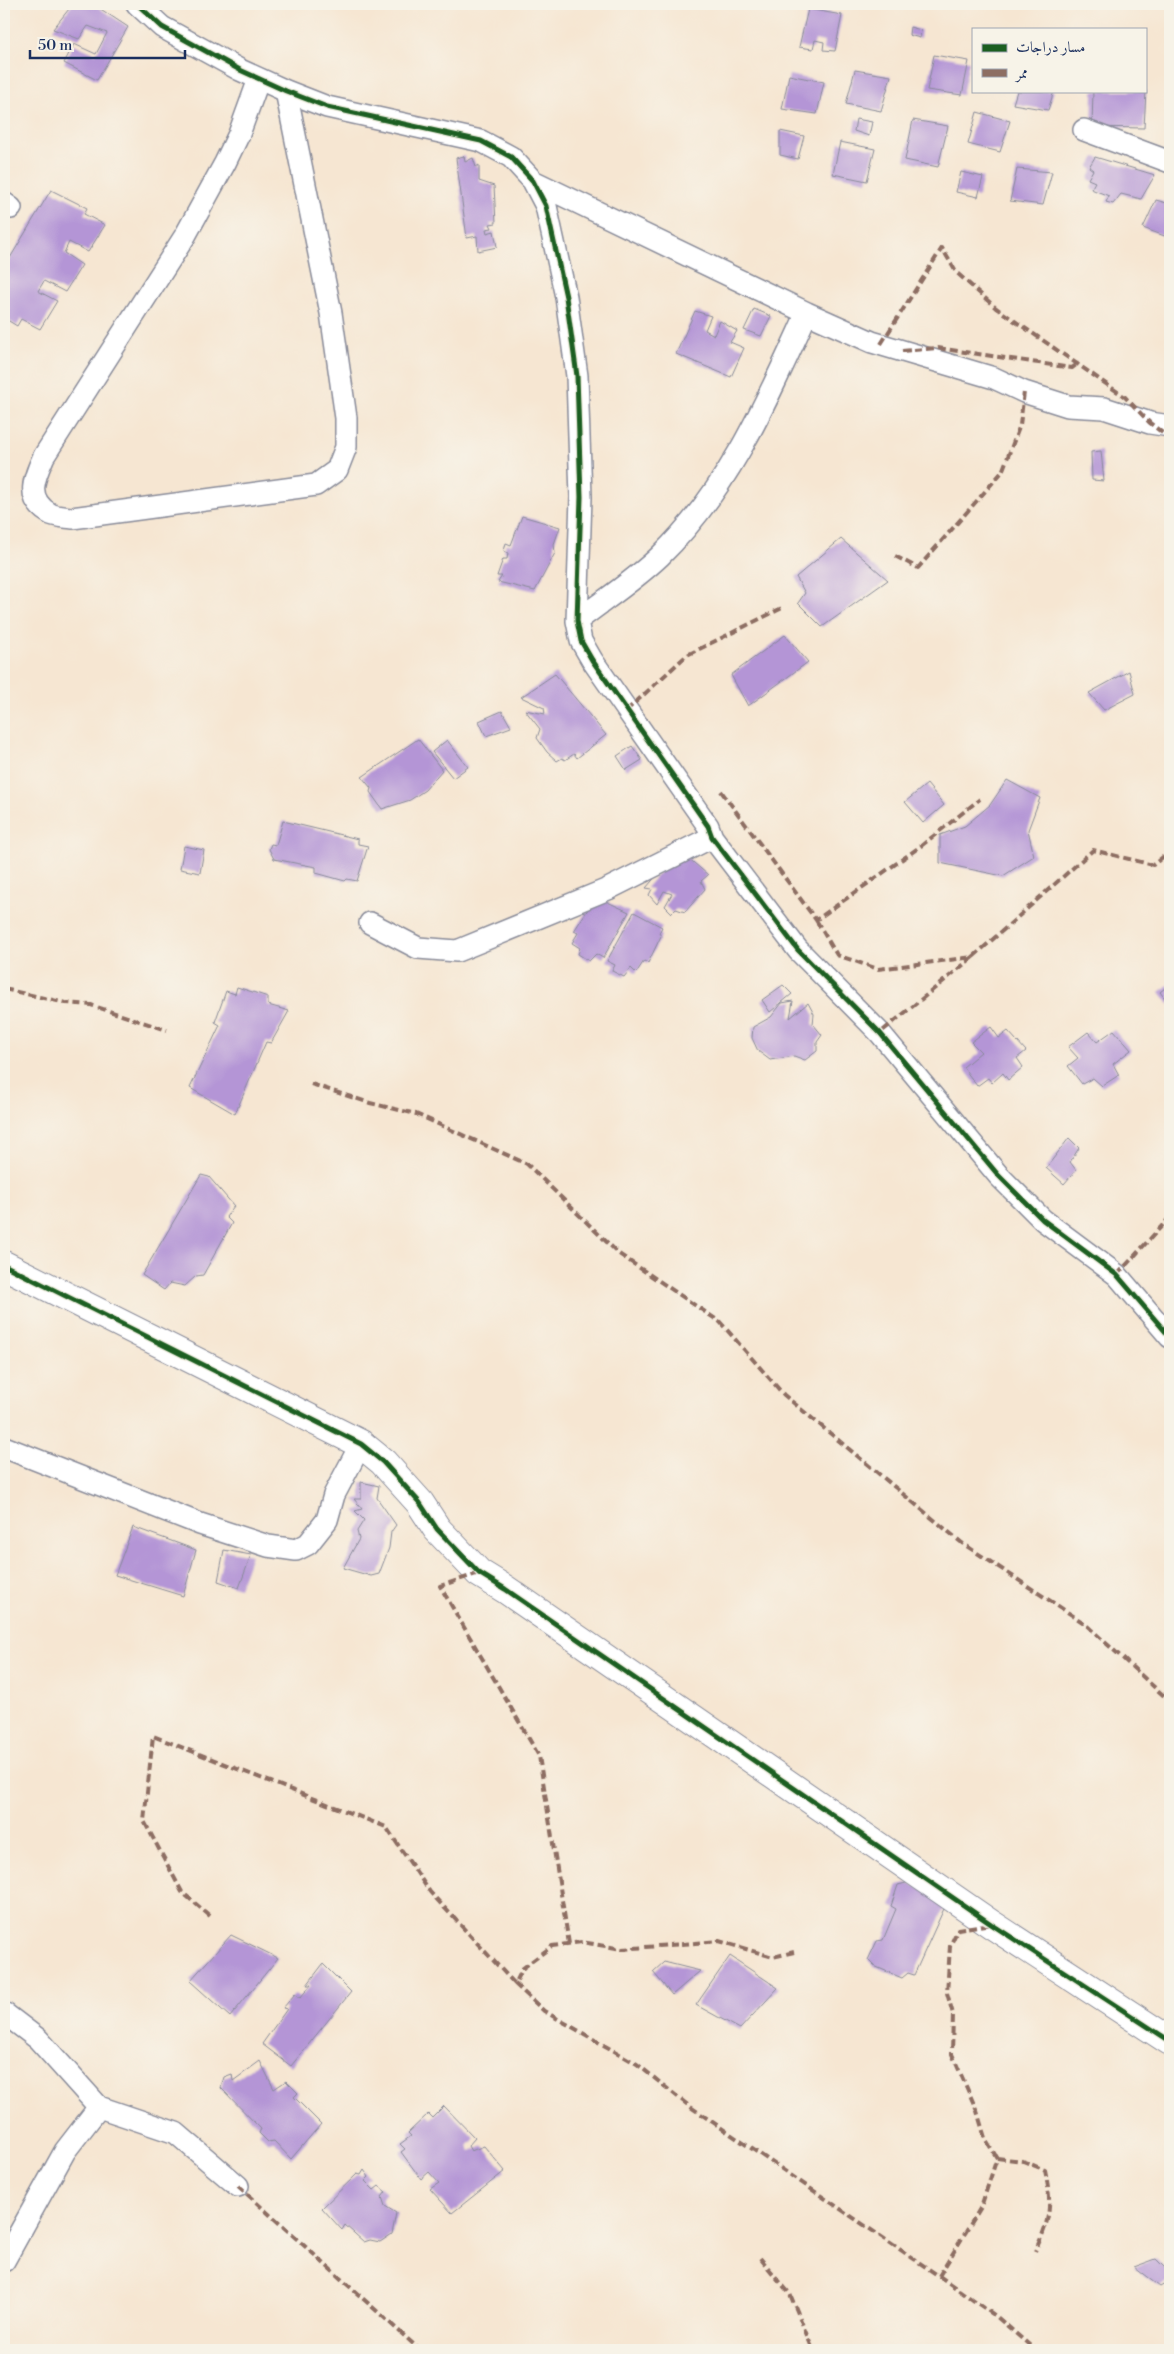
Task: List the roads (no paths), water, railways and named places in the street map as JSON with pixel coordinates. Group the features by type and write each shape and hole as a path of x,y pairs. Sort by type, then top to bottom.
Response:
{"street":[{"path":"138,4 162,27 259,79 327,107 481,141 511,157 533,181 546,206 566,297 577,376 581,497 577,622 581,641 592,660 708,826 712,837 798,950 880,1033 999,1176 1043,1220 1117,1275 1170,1337"},
{"path":"259,79 228,156 184,236 44,456 33,480 34,497 49,514 72,518 316,485 337,470 346,447 346,418 331,313 286,91"},
{"path":"1084,130 1170,162"},
{"path":"533,181 807,313 872,342 994,378 1024,392 1068,406 1104,408 1150,423 1170,426"},
{"path":"577,622 660,556 706,504 742,448 807,313"},
{"path":"370,923 418,948 457,951 608,889 712,837"},
{"path":"4,1265 361,1444 383,1462 420,1503 437,1529 479,1573 505,1589 990,1924 1170,2041"},
{"path":"4,1447 200,1524 268,1546 296,1550 308,1544 327,1520 334,1495 361,1444"},
{"path":"4,2013 38,2039 99,2107 176,2133 238,2186"},
{"path":"4,2258 65,2151 99,2107"}]}
